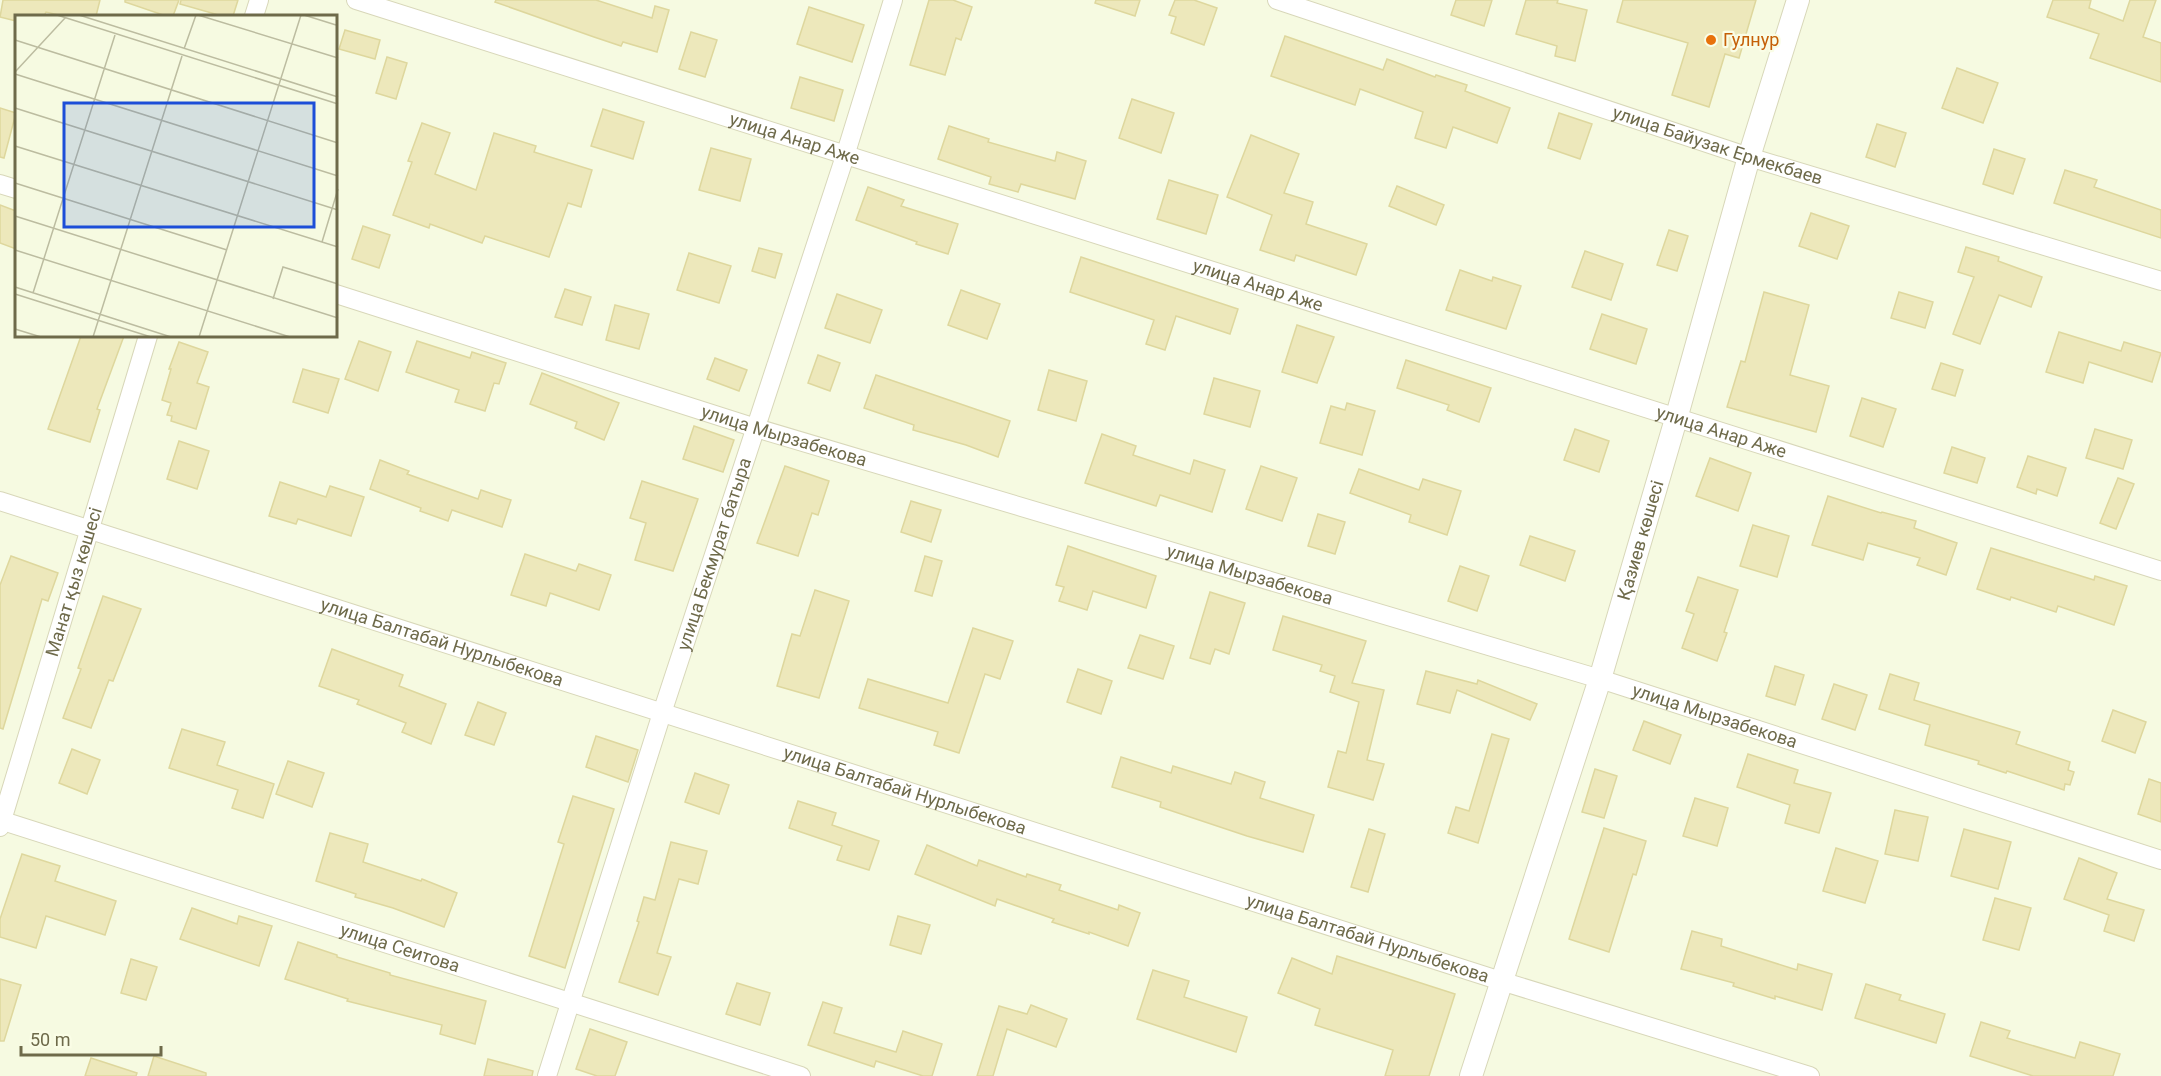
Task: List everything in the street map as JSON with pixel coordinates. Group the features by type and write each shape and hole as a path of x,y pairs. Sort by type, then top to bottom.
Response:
{"street":[{"path":"254,15 259,0"},
{"name":"улица Анар Аже","path":"356,0 2161,571"},
{"name":"улица Бекмурат батыра","path":"547,1076 662,713 845,156 893,0"},
{"name":"улица Байузак Ермекбаев","path":"1277,0 1749,157 2161,280"},
{"name":"Қазиев көшесі","path":"1471,1076 1600,679 1749,157 1798,0"},
{"path":"0,184 15,189"},
{"name":"улица Мырзабекова","path":"338,295 756,428 1600,679 2161,860"},
{"name":"Манат қыз көшесі","path":"1,822 88,528 147,338"},
{"name":"улица Балтабай Нурлыбекова","path":"0,501 1501,981 1810,1076"},
{"name":"улица Сеитова","path":"1,822 801,1076"}],"building":[{"path":"3,0 100,0 96,15 59,15 46,12 44,15 15,15 15,21 0,17"},
{"path":"125,0 179,0 173,15 163,15 125,2"},
{"path":"181,0 238,0 233,15 218,15 180,4"},
{"path":"496,0 596,0 652,18 655,6 669,10 657,52 623,42 621,46 495,2"},
{"path":"929,0 953,0 972,7 961,40 956,38 945,75 910,65"},
{"path":"1096,0 1140,0 1135,16 1095,3"},
{"path":"1175,0 1194,0 1217,8 1204,45 1171,33 1176,17 1169,15"},
{"path":"1456,0 1492,0 1484,26 1451,15"},
{"path":"1526,0 1558,0 1557,3 1587,10 1575,61 1555,56 1557,46 1516,34"},
{"name":"Гулнур","path":"1623,0 1756,0 1739,58 1725,54 1709,107 1672,95 1688,43 1617,22"},
{"path":"2053,0 2091,0 2089,8 2123,21 2130,0 2156,0 2143,37 2161,43 2161,82 2090,58 2099,34 2047,17"},
{"path":"809,7 864,25 852,62 797,44"},
{"path":"345,30 380,40 375,59 339,49"},
{"path":"691,32 717,40 705,77 679,69"},
{"path":"1285,36 1383,70 1387,59 1435,77 1436,75 1467,85 1465,91 1510,108 1497,143 1453,127 1446,148 1415,138 1423,112 1360,89 1355,105 1271,76"},
{"path":"387,57 407,63 396,99 376,93"},
{"path":"1957,68 1998,83 1983,123 1942,108"},
{"path":"800,77 843,90 834,121 791,108"},
{"path":"1132,99 1174,113 1161,153 1119,138"},
{"path":"0,108 15,113 15,117 4,158 0,157"},
{"path":"603,109 644,122 633,159 591,146"},
{"path":"1559,113 1592,124 1580,159 1548,148"},
{"path":"422,123 450,133 435,174 476,190 494,133 536,146 534,152 592,170 581,207 568,203 549,257 485,236 482,243 430,224 429,228 393,215 412,162 408,161"},
{"path":"1877,124 1906,133 1895,167 1866,157"},
{"path":"949,126 989,139 988,142 1055,161 1057,152 1086,161 1075,199 1021,184 1018,192 989,184 991,177 938,159"},
{"path":"1251,135 1299,154 1284,193 1313,202 1306,224 1367,244 1356,275 1296,255 1294,261 1260,250 1272,215 1227,197"},
{"path":"711,148 751,159 740,201 699,190"},
{"path":"1994,149 2025,159 2013,194 1983,184"},
{"path":"2065,170 2097,180 2094,187 2161,210 2161,238 2054,203"},
{"path":"1169,180 1218,195 1206,234 1157,219"},
{"path":"1397,186 1444,205 1436,225 1389,206"},
{"path":"868,187 904,200 901,206 958,224 948,254 856,220"},
{"path":"0,205 15,211 15,249 0,243"},
{"path":"1811,213 1849,226 1837,259 1799,246"},
{"path":"363,226 390,235 379,268 352,259"},
{"path":"1669,230 1688,236 1677,271 1657,265"},
{"path":"1966,247 1999,257 1998,261 2042,277 2031,307 1999,295 1980,344 1953,334 1974,277 1958,272"},
{"path":"759,248 782,254 775,278 752,271"},
{"path":"1585,251 1623,264 1611,300 1572,287"},
{"path":"689,253 731,266 719,303 677,290"},
{"path":"1081,257 1238,309 1230,334 1176,316 1165,350 1146,344 1154,320 1070,292"},
{"path":"1460,270 1492,281 1493,277 1521,286 1506,329 1446,310"},
{"path":"565,289 591,297 582,325 555,317"},
{"path":"961,290 1000,304 987,339 948,325"},
{"path":"1764,292 1809,305 1790,375 1829,386 1816,432 1727,407 1741,361 1745,362"},
{"path":"1899,292 1933,302 1925,328 1891,318"},
{"path":"837,294 882,310 870,343 825,328"},
{"path":"615,305 649,314 639,349 606,340"},
{"path":"1602,314 1647,329 1636,364 1590,349"},
{"path":"1297,325 1334,337 1317,383 1282,372"},
{"path":"2059,332 2121,351 2124,342 2161,353 2152,382 2089,362 2083,383 2046,372"},
{"path":"80,338 123,338 97,409 100,410 90,442 48,429"},
{"path":"359,341 391,352 378,391 345,379"},
{"path":"417,341 470,358 472,352 506,363 499,384 494,383 485,411 455,402 459,390 406,372"},
{"path":"179,342 208,352 197,383 209,387 196,429 171,421 172,416 167,415 171,403 162,400 171,369 169,369"},
{"path":"818,355 840,363 830,391 808,383"},
{"path":"715,358 747,370 739,391 707,379"},
{"path":"1406,360 1491,388 1479,422 1447,410 1449,405 1397,388"},
{"path":"1941,363 1963,370 1955,396 1932,389"},
{"path":"303,369 339,379 328,413 293,402"},
{"path":"1049,370 1087,381 1076,421 1038,410"},
{"path":"542,373 619,403 604,440 575,428 577,422 530,404"},
{"path":"876,375 1010,421 998,457 913,430 914,425 864,408"},
{"path":"1214,378 1260,391 1250,427 1204,414"},
{"path":"1862,398 1896,409 1883,447 1850,436"},
{"path":"1347,403 1375,411 1362,455 1320,443 1331,406 1345,410"},
{"path":"694,426 734,440 723,472 683,459"},
{"path":"1575,429 1609,441 1599,472 1564,460"},
{"path":"2095,429 2132,440 2123,469 2086,458"},
{"path":"1102,434 1136,446 1133,455 1190,474 1194,460 1225,470 1212,512 1160,495 1156,506 1085,483"},
{"path":"179,441 209,451 197,489 167,479"},
{"path":"1952,447 1985,458 1977,483 1944,473"},
{"path":"2028,456 2066,468 2057,496 2037,489 2036,494 2017,487"},
{"path":"1710,458 1751,473 1738,511 1696,496"},
{"path":"380,460 409,471 407,474 478,499 481,490 511,500 502,527 452,510 448,521 370,489"},
{"path":"785,466 829,481 818,515 812,513 798,556 757,543"},
{"path":"1261,466 1297,478 1282,521 1246,509"},
{"path":"1359,469 1419,490 1423,479 1461,491 1447,535 1409,522 1411,515 1350,493"},
{"path":"2118,478 2134,484 2116,529 2100,523"},
{"path":"642,481 698,499 673,571 635,560 646,523 630,518"},
{"path":"280,482 326,497 330,486 364,497 351,536 298,519 296,524 269,516"},
{"path":"1828,496 1881,513 1916,521 1914,528 1957,543 1946,575 1917,565 1920,558 1868,543 1863,560 1812,545"},
{"path":"911,501 941,510 931,542 901,532"},
{"path":"1318,514 1345,522 1335,554 1308,546"},
{"path":"1753,525 1789,536 1777,577 1740,566"},
{"path":"1530,536 1575,551 1565,581 1520,565"},
{"path":"1068,546 1156,576 1146,608 1093,591 1087,610 1059,601 1064,587 1056,585"},
{"path":"1991,548 2094,580 2095,576 2127,586 2114,625 2058,606 2056,612 2011,597 2010,600 1977,589"},
{"path":"525,554 576,571 579,564 611,575 599,610 550,593 546,606 511,595"},
{"path":"11,556 58,573 48,601 42,599 3,729 0,728 0,585"},
{"path":"925,556 942,561 932,596 915,591"},
{"path":"1460,566 1489,576 1477,611 1448,601"},
{"path":"1698,577 1738,590 1717,661 1682,648 1694,614 1686,611"},
{"path":"815,590 849,601 819,698 777,686 792,634 800,636"},
{"path":"1210,592 1245,603 1229,654 1215,649 1210,664 1190,658"},
{"path":"103,596 141,609 113,681 109,680 91,728 63,718 81,669 78,668"},
{"path":"1283,616 1366,641 1352,683 1384,690 1367,760 1384,764 1373,800 1328,787 1338,751 1346,753 1359,702 1330,692 1335,676 1320,671 1322,665 1273,650"},
{"path":"973,628 1013,641 1000,679 985,674 959,753 934,745 938,732 859,708 868,679 948,703"},
{"path":"1140,635 1174,646 1163,679 1128,668"},
{"path":"332,649 403,675 399,686 446,704 431,744 402,732 406,723 357,704 359,700 319,686"},
{"path":"1775,666 1804,675 1795,705 1766,696"},
{"path":"1078,669 1112,681 1101,714 1067,702"},
{"path":"1426,671 1477,684 1478,680 1537,704 1530,720 1457,690 1450,713 1417,704"},
{"path":"1890,674 1919,683 1914,700 2020,732 2016,744 2070,762 2068,770 2074,772 2070,785 2065,784 2064,790 1925,745 1930,725 1879,709"},
{"path":"1834,684 1867,695 1855,730 1822,719"},
{"path":"478,702 506,713 494,745 465,735"},
{"path":"2113,710 2146,722 2135,753 2102,741"},
{"path":"1644,721 1681,735 1670,764 1633,750"},
{"path":"182,729 225,742 217,765 274,784 263,818 232,808 238,790 169,768"},
{"path":"1492,734 1509,739 1478,843 1448,833 1456,807 1469,811"},
{"path":"596,736 638,750 628,782 586,767"},
{"path":"72,749 100,760 87,794 59,783"},
{"path":"1748,754 1798,770 1794,783 1831,793 1819,833 1785,823 1790,805 1737,787"},
{"path":"1121,757 1171,773 1173,766 1231,784 1235,772 1265,782 1260,798 1314,815 1303,852 1160,807 1161,802 1112,787"},
{"path":"288,761 324,773 312,807 276,794"},
{"path":"1595,769 1617,776 1604,818 1582,812"},
{"path":"695,773 729,785 719,814 685,802"},
{"path":"2149,779 2161,783 2161,822 2138,814"},
{"path":"573,796 614,809 565,968 529,956 564,844 558,842"},
{"path":"1695,798 1728,808 1717,846 1683,836"},
{"path":"798,801 836,813 832,825 879,841 869,870 837,860 842,846 789,828"},
{"path":"1895,810 1928,817 1918,861 1885,854"},
{"path":"1604,828 1646,841 1636,875 1633,874 1609,952 1569,939"},
{"path":"1369,829 1385,834 1368,892 1351,887"},
{"path":"1964,829 2011,842 1998,889 1951,876"},
{"path":"330,833 368,844 363,862 421,881 422,879 457,893 444,927 355,897 356,894 316,881"},
{"path":"671,842 707,851 698,884 679,879 657,953 671,957 658,995 619,982 639,922 637,921 644,897 655,900"},
{"path":"927,845 977,866 979,860 1026,877 1027,874 1061,885 1059,890 1118,910 1119,905 1140,913 1128,946 1052,922 1054,919 997,899 995,906 915,874"},
{"path":"1836,848 1878,861 1865,903 1823,891"},
{"path":"22,854 60,866 55,881 116,901 105,935 46,916 36,948 0,937 0,919"},
{"path":"2079,858 2117,873 2107,899 2144,910 2134,941 2104,931 2109,915 2064,899"},
{"path":"1995,898 2031,908 2019,950 1983,940"},
{"path":"192,908 237,924 239,916 272,926 259,966 180,939"},
{"path":"898,916 930,925 921,954 890,945"},
{"path":"1692,931 1722,939 1721,946 1797,970 1798,964 1832,974 1822,1010 1775,996 1775,999 1733,986 1734,983 1681,969"},
{"path":"298,942 390,973 390,975 486,1001 475,1044 440,1034 442,1025 347,1001 348,999 285,979"},
{"path":"1337,956 1455,994 1429,1076 1385,1076 1393,1050 1315,1025 1320,1009 1278,993 1292,958 1332,974"},
{"path":"131,959 157,967 146,1000 121,993"},
{"path":"1153,970 1189,981 1184,997 1247,1017 1236,1052 1137,1019"},
{"path":"0,979 21,985 4,1041 0,1041"},
{"path":"737,983 770,993 760,1025 726,1014"},
{"path":"1866,984 1901,995 1899,1000 1945,1014 1936,1043 1855,1018"},
{"path":"823,1002 842,1008 834,1033 896,1052 903,1031 942,1044 932,1076 923,1076 876,1061 874,1067 808,1045"},
{"path":"1031,1005 1067,1019 1056,1047 1007,1029 993,1076 977,1076 999,1006 1027,1014"},
{"path":"1981,1022 2010,1031 2007,1038 2075,1058 2080,1042 2120,1054 2113,1076 2033,1076 1970,1056"},
{"path":"590,1029 627,1042 615,1076 597,1076 576,1069"},
{"path":"154,1056 206,1073 206,1076 148,1076"},
{"path":"91,1058 137,1073 136,1076 85,1076"},
{"path":"488,1059 533,1071 532,1076 484,1076"}],"place":[{"name":"Гулнур","path":"1711,40"}]}
